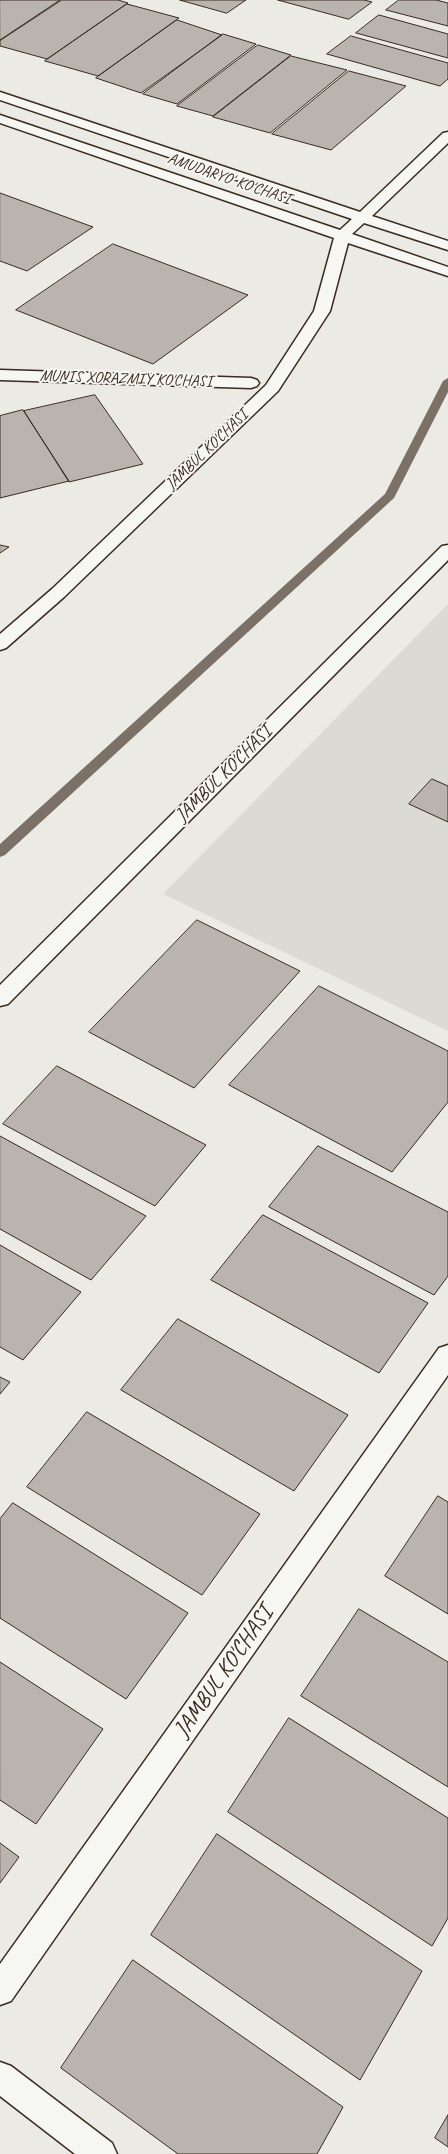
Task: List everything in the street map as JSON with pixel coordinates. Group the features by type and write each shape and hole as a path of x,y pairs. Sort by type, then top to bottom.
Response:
{"street":[{"name":"AMUDARYO' KO'CHASI","path":"0,96 448,246"},
{"name":"AMUDARYO' KO'CHASI","path":"0,119 448,272"},
{"path":"342,236 448,136"},
{"name":"JAMBUL KO'CHASI","path":"0,644 58,593 272,388 322,311 342,236"},
{"name":"MUNIS XORAZMIY KO'CHASI","path":"0,374 251,383"},
{"name":"JAMBUL KO'CHASI","path":"0,998 448,550"},
{"name":"JAMBUL KO'CHASI","path":"0,1990 448,1355"},
{"path":"0,2077 101,2154"}],"shaded area":[{"path":"448,604 448,1031 163,894"}],"building":[{"path":"0,0 60,0 0,40"},
{"path":"62,0 118,0 128,3 47,59 0,46 0,41"},
{"path":"180,0 246,0 227,13"},
{"path":"278,0 364,0 372,2 349,19"},
{"path":"399,0 436,0 448,3 448,26 386,10"},
{"path":"127,4 179,18 98,76 45,61"},
{"path":"379,15 448,34 448,58 356,33"},
{"path":"177,20 222,35 141,93 96,78"},
{"path":"223,34 256,44 177,104 143,94"},
{"path":"351,36 448,63 448,79 440,86 327,54"},
{"path":"258,45 291,55 213,116 177,106"},
{"path":"291,56 347,70 270,133 213,117"},
{"path":"349,71 406,86 331,150 272,134"},
{"path":"0,193 93,227 27,271 0,261"},
{"path":"113,244 248,295 153,364 16,310"},
{"path":"95,395 143,464 69,482 24,411"},
{"path":"23,410 69,481 0,498 0,416"},
{"path":"0,545 9,547 0,553"},
{"path":"432,779 448,786 448,822 409,804"},
{"path":"197,920 300,971 194,1088 89,1032"},
{"path":"319,986 448,1051 448,1102 392,1172 229,1085"},
{"path":"57,1066 206,1145 155,1206 3,1124"},
{"path":"0,1136 146,1216 91,1280 0,1229"},
{"path":"318,1146 448,1212 448,1276 434,1295 269,1207"},
{"path":"263,1215 428,1303 379,1373 211,1280"},
{"path":"0,1245 81,1292 23,1360 0,1347"},
{"path":"178,1319 348,1415 294,1491 121,1390"},
{"path":"0,1377 10,1382 0,1394"},
{"path":"87,1412 260,1514 202,1595 27,1487"},
{"path":"438,1496 448,1502 448,1614 385,1576"},
{"path":"13,1503 188,1613 126,1699 0,1618 0,1519"},
{"path":"359,1609 448,1662 448,1787 301,1696"},
{"path":"0,1662 103,1729 36,1824 0,1800"},
{"path":"289,1718 448,1818 448,1918 432,1946 228,1812"},
{"path":"217,1834 422,1971 360,2080 151,1935"},
{"path":"0,1843 19,1857 0,1883"},
{"path":"133,1960 343,2107 317,2154 178,2154 61,2068"},
{"path":"448,2115 448,2147 435,2138"}],"waterway":[{"path":"0,852 390,496 448,381"}]}
